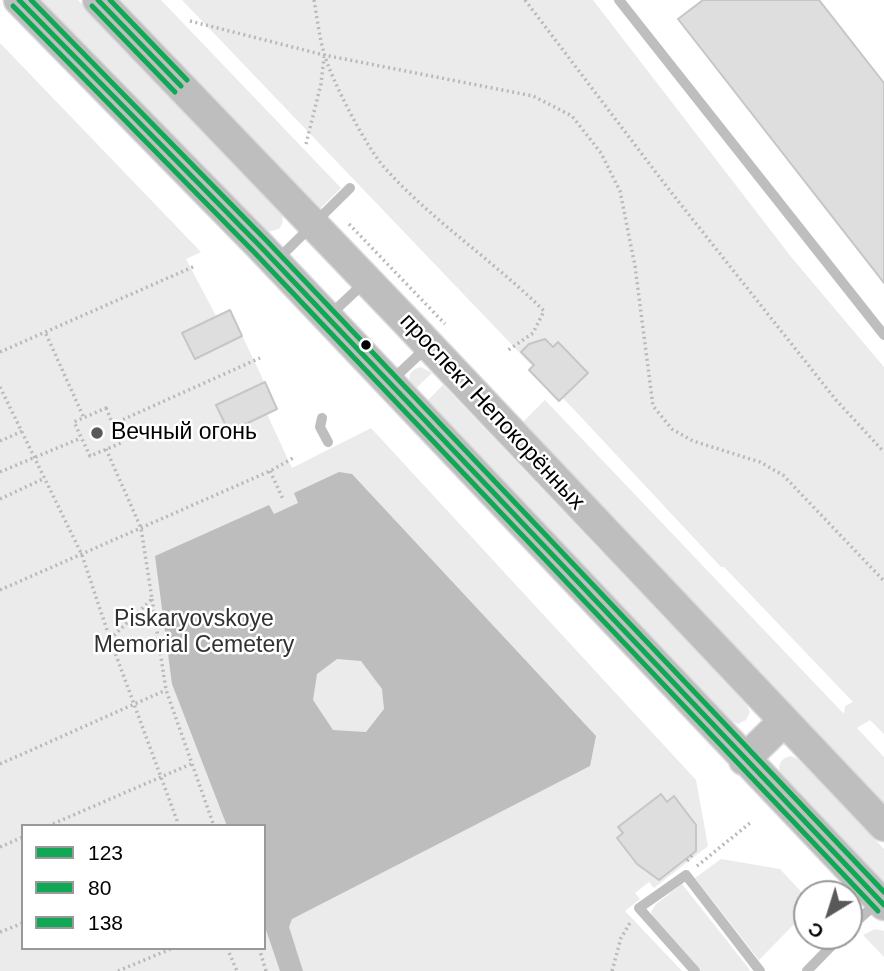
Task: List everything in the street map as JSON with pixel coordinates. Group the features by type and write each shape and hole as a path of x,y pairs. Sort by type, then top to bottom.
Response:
{"main road":[{"path":"19,0 275,262 744,760 882,902"},
{"name":"проспект Непокорённых","path":"98,0 884,826"},
{"path":"744,760 784,721"}],"lane":[{"path":"619,0 884,335"},
{"path":"275,262 350,188"},
{"path":"327,318 366,280"},
{"path":"389,383 428,345"},
{"path":"322,418 320,427 328,442"},
{"path":"695,971 639,908 686,875 760,971"},
{"path":"863,917 882,902"},
{"path":"807,971 827,950"}],"path":[{"path":"314,0 324,54 360,130 382,166 439,221 512,279 544,311 533,333 507,351"},
{"path":"525,0 675,198 836,400 884,452"},
{"path":"190,21 324,54 533,96 572,116 601,153 620,191 635,266 653,406 672,429 693,441 760,462 783,475 884,581"},
{"path":"306,144 321,83 324,54"},
{"path":"0,352 195,266"},
{"path":"46,334 84,418"},
{"path":"113,424 260,358"},
{"path":"0,387 82,555 178,824"},
{"path":"106,408 121,443 90,456 74,422 84,418 106,408"},
{"path":"0,442 23,431"},
{"path":"0,472 81,438"},
{"path":"106,449 141,528 166,690 213,824"},
{"path":"0,590 270,471 295,457"},
{"path":"270,471 283,499"},
{"path":"0,499 45,478"},
{"path":"110,639 152,600"},
{"path":"0,764 166,690"},
{"path":"52,824 191,764"},
{"path":"686,875 750,823"},
{"path":"0,847 21,838"},
{"path":"612,971 621,938 639,908"},
{"path":"0,932 21,924"},
{"path":"118,971 168,950"},
{"path":"228,950 237,971"},
{"path":"259,950 266,971"}],"green space":[{"path":"41,0 78,0 279,210 283,219 279,229 267,232 260,228"},
{"path":"121,0 161,0 341,188 319,210"},
{"path":"182,0 593,0 792,258 884,367 884,734 870,720 857,728 884,757 884,804 522,423 545,400 844,714 845,706 853,702 724,567 721,567"},
{"name":"Piskaryovskoye Memorial Cemetery","path":"0,43 201,252 186,259 216,316 230,310 277,409 267,414 292,468 371,428 696,780 708,846 654,888 649,882 635,893 640,899 625,911 682,971 0,971"},
{"path":"421,367 432,373 414,390 410,376 413,370"},
{"path":"443,385 746,704 750,712 746,720 738,724 729,720 426,402"},
{"path":"791,756 799,760 884,849 884,883 782,776 780,763"},
{"path":"721,859 780,869 793,883 793,925 759,960 695,878"},
{"path":"682,884 749,971 699,971 653,919 651,912 656,904"},
{"path":"875,929 884,931 884,957 863,935"}],"shaded area":[{"path":"339,472 352,474 596,736 590,766 292,919 289,927 303,971 280,971 266,930 266,824 226,824 172,684 155,556 269,505 274,514 298,503 294,493","holes":["337,659 361,661 382,689 384,709 366,732 333,730 313,700 317,674"]}],"building":[{"path":"703,0 819,0 884,83 884,283 678,19"},
{"path":"230,310 242,336 195,359 182,333"},
{"path":"545,339 553,347 558,342 588,373 559,401 529,370 534,365 521,352 529,344"},
{"path":"265,382 277,409 229,432 216,405"},
{"path":"661,794 667,802 674,796 696,825 696,851 659,880 637,864 617,838 623,833 618,827"}],"transit line":[{"name":"123","path":"19,0 259,245 884,905"},
{"name":"138","path":"31,0 265,239 884,892"},
{"name":"123","path":"98,0 181,86"},
{"name":"138","path":"110,0 187,80"},
{"name":"80","path":"13,6 253,251 878,911"},
{"name":"80","path":"92,6 175,92"}],"place":[{"name":"Вечный огонь","path":"97,433"}]}
